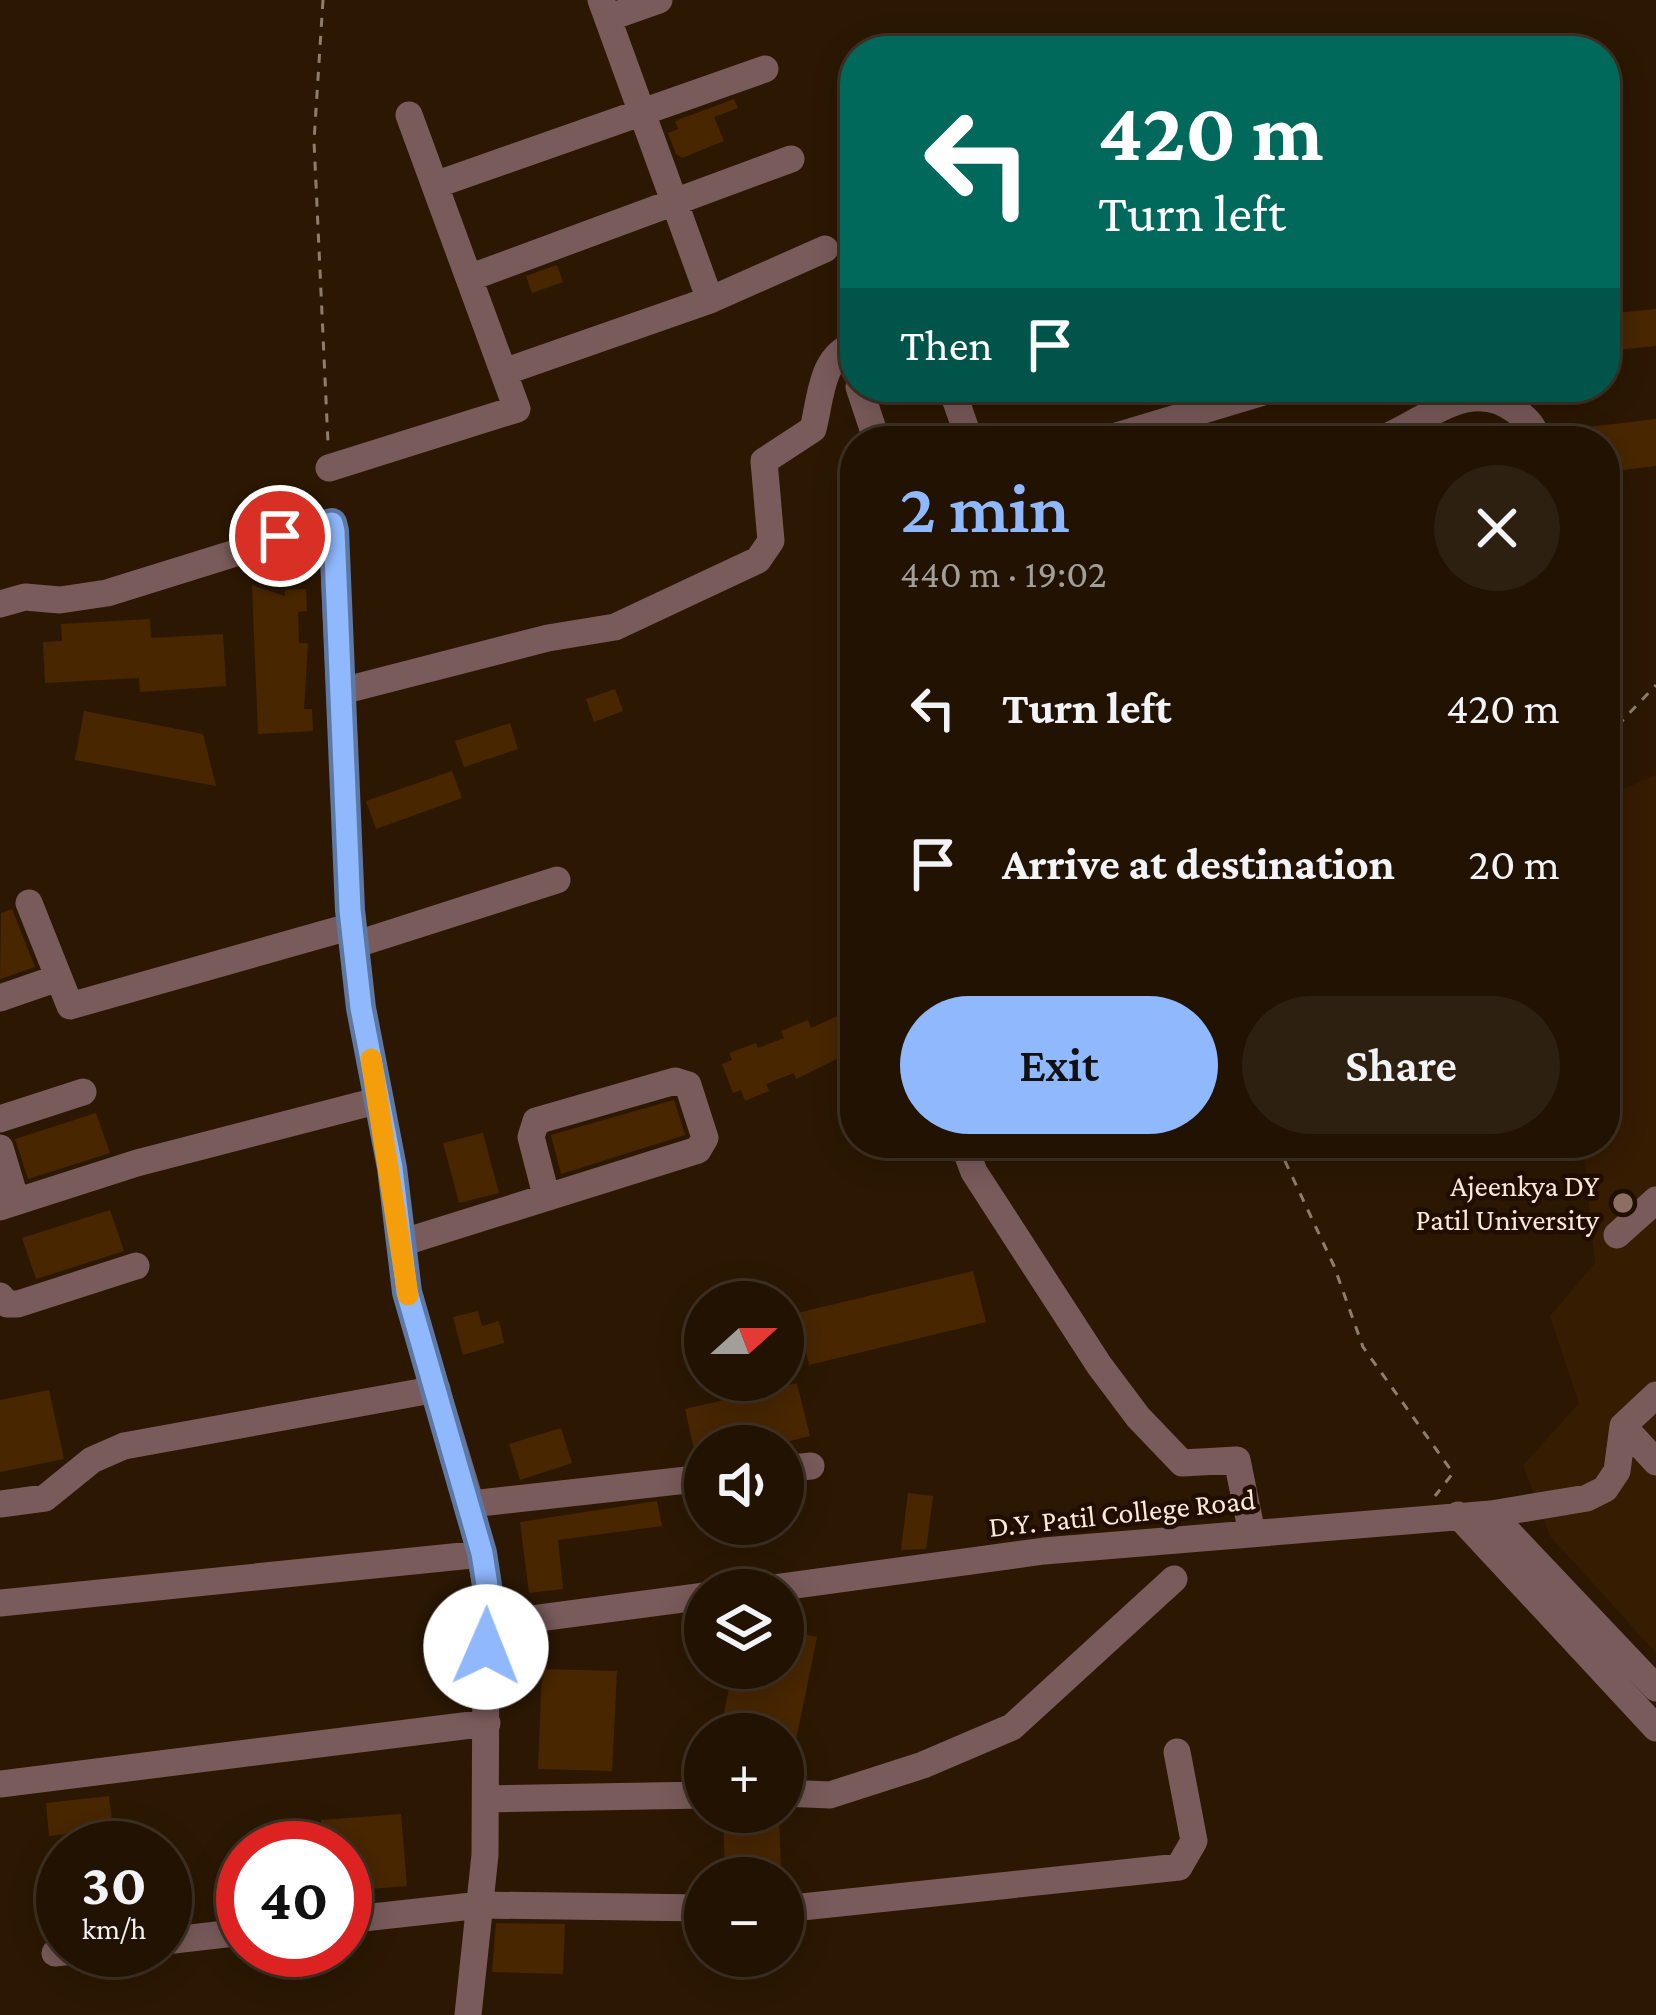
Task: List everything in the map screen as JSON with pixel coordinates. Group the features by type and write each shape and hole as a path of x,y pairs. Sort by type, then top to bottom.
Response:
{"street":[{"path":"659,0 604,9 710,300"},
{"path":"435,185 765,69"},
{"path":"329,468 517,409 409,116"},
{"path":"469,278 790,159"},
{"path":"504,373 710,300 825,249"},
{"path":"342,691 548,638 615,627 758,560 771,541 764,460 813,429 829,364 840,355"},
{"path":"1150,426 1230,402"},
{"path":"1405,426 1451,402"},
{"path":"1502,402 1534,426"},
{"path":"0,604 25,597 61,600 107,593 332,523 353,935 407,1292 471,1504 493,1624 486,1647 487,1799 481,1905 468,2015"},
{"path":"29,903 65,1000 78,1006 557,880"},
{"path":"0,998 56,979"},
{"path":"401,1243 698,1150 704,1138 688,1085 674,1081 536,1121 531,1136 546,1196"},
{"path":"0,1119 83,1092"},
{"path":"0,1148 8,1204 137,1162 380,1100"},
{"path":"969,1158 1138,1417 1182,1463 1237,1460 1252,1533"},
{"path":"1617,1235 1656,1200"},
{"path":"0,1296 7,1304 18,1304 136,1266"},
{"path":"0,1504 44,1498 92,1460 124,1446 437,1388"},
{"path":"1656,1395 1623,1426 1656,1462"},
{"name":"D.Y. Patil College Road","path":"804,1584 1044,1551 1420,1518 1473,1520 1587,1498 1605,1489 1617,1471 1623,1426"},
{"path":"471,1504 684,1480"},
{"path":"1473,1520 1656,1688"},
{"path":"1473,1520 1656,1728"},
{"path":"0,1603 482,1553"},
{"path":"804,1794 830,1795 923,1765 1012,1726 1174,1579"},
{"path":"493,1624 684,1599"},
{"path":"0,1784 488,1724"},
{"path":"804,1907 1179,1867 1194,1841 1177,1752"},
{"path":"487,1799 684,1795"},
{"path":"372,1917 481,1905 684,1908"}],"path":[{"path":"322,0 314,141 329,468"},
{"path":"1620,724 1656,685"},
{"path":"1284,1158 1334,1266 1363,1347 1453,1473 1420,1518"}],"shaded area":[{"name":"Ajeenkya DY Patil University","path":"1656,775 1656,1653 1550,1536 1523,1465 1579,1403 1550,1316 1595,1263 1584,1158 1620,1158 1620,791"}],"building":[{"path":"734,99 738,108 714,117 724,141 682,158 676,154 668,133 678,129 675,121"},
{"path":"557,265 563,282 532,293 526,276"},
{"path":"1656,309 1656,346 1620,350 1620,313"},
{"path":"1656,419 1656,466 1620,470 1620,426 1596,426"},
{"path":"252,585 285,596 285,590 306,589 307,611 298,612 299,643 308,643 304,709 312,709 313,731 258,734"},
{"path":"150,619 151,638 223,634 226,686 140,692 139,678 45,683 43,642 62,641 61,624"},
{"path":"615,689 623,711 594,722 586,699"},
{"path":"84,711 203,734 216,786 75,760"},
{"path":"510,723 518,749 464,767 455,741"},
{"path":"452,771 462,798 376,829 366,801"},
{"path":"12,909 35,967 0,979 1,913"},
{"path":"840,1015 840,1057 796,1079 794,1073 766,1084 769,1091 745,1101 741,1090 733,1093 722,1064 732,1060 729,1053 784,1038 781,1031 808,1020 811,1028"},
{"path":"674,1100 685,1135 561,1174 551,1135"},
{"path":"96,1113 110,1153 28,1179 15,1139"},
{"path":"483,1133 499,1193 459,1203 443,1143"},
{"path":"110,1210 124,1251 36,1279 22,1238"},
{"path":"973,1271 986,1322 809,1365 804,1311"},
{"path":"478,1311 482,1326 499,1321 504,1343 463,1355 453,1317"},
{"path":"49,1390 64,1459 0,1472 0,1400"},
{"path":"719,1401 801,1401 810,1436 804,1438 804,1425 688,1425 685,1409"},
{"path":"561,1428 572,1463 520,1480 509,1444"},
{"path":"908,1493 933,1496 926,1549 901,1550"},
{"path":"657,1501 662,1526 558,1540 563,1589 529,1593 520,1522"},
{"path":"804,1634 817,1637 802,1713 724,1713 729,1689 804,1689"},
{"path":"542,1669 617,1671 612,1771 538,1769"},
{"path":"109,1796 112,1821 48,1821 46,1803"},
{"path":"401,1814 407,1886 372,1889 372,1821 321,1820"},
{"path":"724,1833 780,1833 780,1857 724,1857"},
{"path":"496,1923 565,1924 563,1974 492,1972"}],"slow traffic":[{"path":"371,1059 392,1168 408,1295"}],"place":[{"name":"Ajeenkya DY Patil University","path":"1623,1203"}],"route":[{"path":"280,536 323,522 332,523 334,531 350,910 361,1008 392,1168 407,1292 482,1553 493,1624 486,1647"}]}
